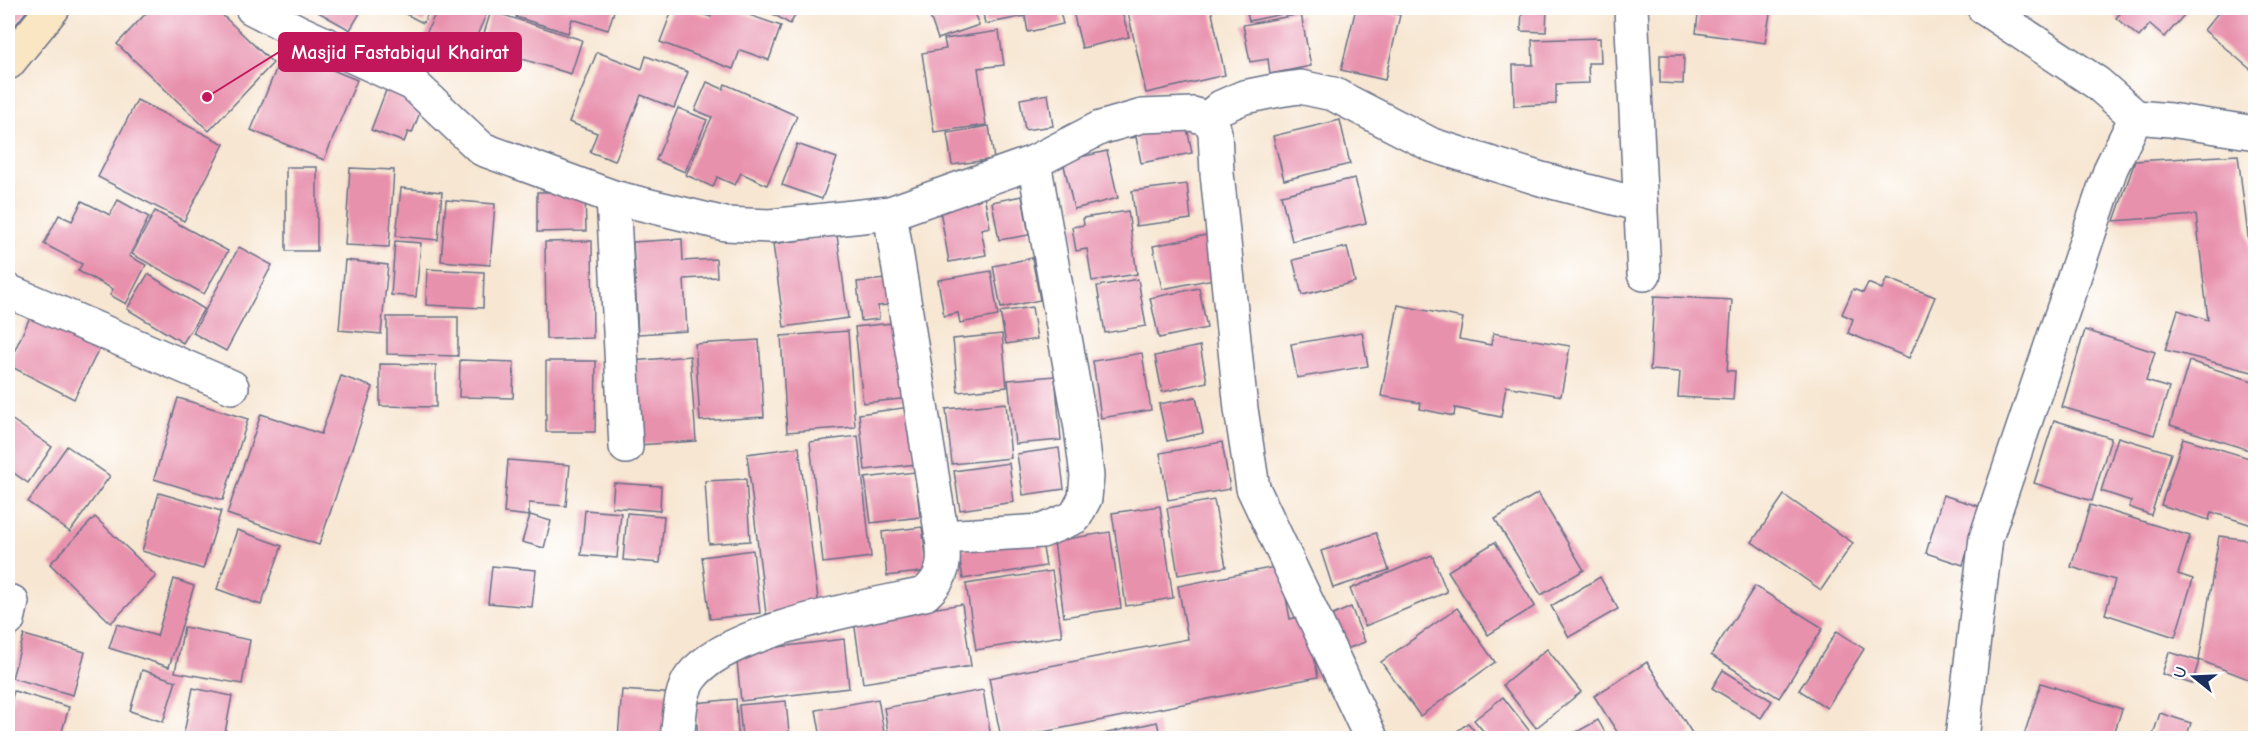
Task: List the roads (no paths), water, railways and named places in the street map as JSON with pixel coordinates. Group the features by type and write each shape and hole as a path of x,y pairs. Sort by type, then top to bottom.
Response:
{"street":[{"path":"8,63 53,8"},
{"path":"252,8 413,84 482,149 613,197 725,224 770,226 890,213 1034,162 1100,128 1142,116 1192,114 1207,119 1215,133 1240,410 1253,488 1371,738"},
{"path":"1631,8 1644,274"},
{"path":"1984,8 2097,83 2136,117 2256,133"},
{"path":"1207,119 1221,107 1244,97 1299,87 1317,89 1333,94 1432,145 1541,179 1641,204"},
{"path":"1962,738 1986,538 2111,168 2136,117"},
{"path":"942,537 1042,531 1075,517 1085,498 1087,476 1080,428 1034,162"},
{"path":"613,197 626,447"},
{"path":"677,738 682,698 690,678 709,659 742,642 781,627 925,594 938,583 943,568 942,537 890,213"},
{"path":"8,291 232,387"}],"place":[{"name":"Masjid Fastabiqul Khairat","path":"207,97"}]}
